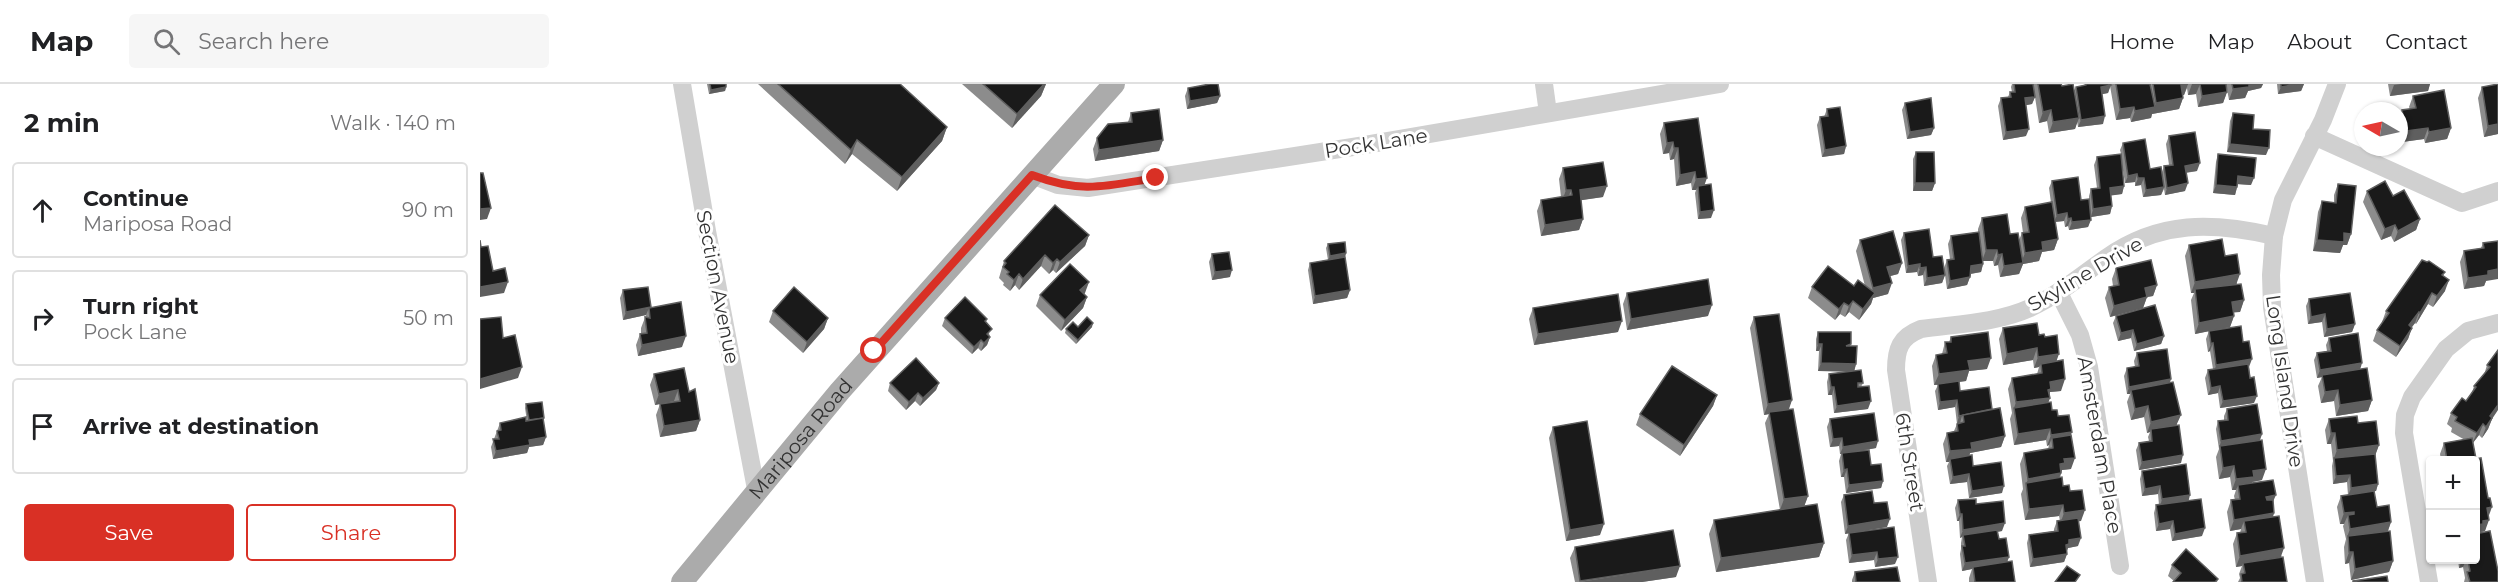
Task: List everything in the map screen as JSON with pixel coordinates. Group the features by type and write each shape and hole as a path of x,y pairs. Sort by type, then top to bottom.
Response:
{"main road":[{"name":"Mariposa Road","path":"682,582 756,489 840,390 1114,84"}],"street":[{"name":"Section Avenue","path":"682,84 707,231 756,489"},
{"path":"1544,84 1548,113"},
{"name":"Pock Lane","path":"1032,175 1058,184 1088,188 1359,146 1720,84"},
{"name":"Long Island Drive","path":"2315,582 2272,307 2271,275 2274,236 2283,200 2337,84"},
{"path":"2314,136 2462,203 2498,191"},
{"name":"Skyline Drive","path":"1900,343 1910,333 1921,329 2001,317 2027,309 2059,293 2108,256 2134,242 2160,232 2189,226 2211,226 2274,236"},
{"name":"Amsterdam Place","path":"2059,293 2080,335 2089,367 2120,566"},
{"path":"2429,582 2404,433 2405,415 2412,396 2445,349 2469,331 2498,323"},
{"name":"6th Street","path":"1900,343 1896,356 1896,370 1928,582"}],"building":[{"path":"710,84 726,84 726,87 711,90"},
{"path":"778,84 900,84 947,127 902,177 857,140 851,150"},
{"path":"983,84 1044,84 1017,114"},
{"path":"1218,84 1220,96 1190,101 1188,88"},
{"path":"2014,84 2033,84 2035,97 2025,98 2029,129 2006,132 2001,98 2011,97 2010,92 2015,92"},
{"path":"2038,84 2061,84 2062,86 2073,84 2079,118 2053,122 2051,110 2043,112"},
{"path":"2086,84 2111,85 2101,87 2105,116 2081,120 2076,87"},
{"path":"2116,84 2150,84 2155,107 2135,111 2134,107 2120,109"},
{"path":"2153,84 2188,84 2181,85 2183,98 2156,103"},
{"path":"2200,84 2226,84 2227,92 2202,96"},
{"path":"2232,84 2249,84 2249,87 2233,89"},
{"path":"2281,84 2298,84 2281,87"},
{"path":"2498,84 2498,124 2488,126 2482,87"},
{"path":"2444,90 2451,128 2429,132 2428,128 2408,131 2408,109 2416,108 2413,96"},
{"path":"1931,98 1934,128 1910,132 1905,103"},
{"path":"1840,107 1846,146 1825,150 1820,117 1828,116 1827,109"},
{"path":"1159,109 1163,140 1099,150 1097,138 1108,124 1132,122 1131,113"},
{"path":"2233,113 2254,115 2253,129 2270,130 2269,148 2230,144"},
{"path":"1698,118 1707,178 1696,179 1695,172 1680,175 1678,148 1674,148 1673,142 1667,143 1664,123"},
{"path":"2195,132 2200,163 2185,166 2188,183 2167,188 2164,166 2173,165 2169,136"},
{"path":"2145,139 2150,169 2161,167 2164,187 2146,190 2144,178 2138,178 2137,174 2128,176 2123,143"},
{"path":"1916,152 1934,152 1935,183 1915,183"},
{"path":"2121,154 2124,186 2110,188 2112,206 2093,209 2091,189 2100,188 2097,157"},
{"path":"2218,154 2256,158 2254,178 2238,176 2237,187 2216,185"},
{"path":"1603,162 1607,186 1580,190 1583,219 1545,225 1541,200 1572,195 1571,190 1566,190 1563,168"},
{"path":"480,173 483,173 491,208 480,209"},
{"path":"2078,177 2081,200 2089,199 2091,220 2072,222 2071,218 2068,219 2067,213 2057,215 2052,181"},
{"path":"2385,181 2393,196 2404,190 2420,219 2398,231 2395,225 2385,229 2367,191"},
{"path":"1711,184 1714,210 1700,212 1698,186"},
{"path":"2338,184 2356,186 2351,234 2344,233 2344,242 2317,240 2322,201 2336,203"},
{"path":"2052,202 2058,239 2042,242 2043,250 2025,253 2022,233 2029,232 2025,207"},
{"path":"1055,205 1089,235 1060,262 1057,259 1053,263 1045,255 1023,279 1019,274 1014,280 1003,267 1006,263 1004,261"},
{"path":"2007,214 2010,234 2018,233 2023,263 2004,266 2002,254 1998,255 1997,250 1986,250 1982,218"},
{"path":"1929,229 1933,257 1942,256 1945,275 1927,278 1926,267 1920,268 1920,264 1908,266 1904,233"},
{"path":"1893,231 1902,263 1887,267 1892,283 1873,288 1860,240"},
{"path":"1979,232 1983,264 1971,266 1970,277 1950,281 1947,260 1954,259 1951,236"},
{"path":"2222,239 2225,256 2237,254 2240,274 2195,282 2189,245"},
{"path":"480,240 481,247 488,246 493,271 505,268 508,282 480,287"},
{"path":"2498,241 2498,269 2488,271 2488,275 2468,278 2464,251 2484,248 2483,243"},
{"path":"1345,242 1346,253 1330,256 1328,244"},
{"path":"1229,252 1232,270 1215,272 1212,254"},
{"path":"1345,257 1350,290 1315,296 1310,263"},
{"path":"2151,260 2157,285 2145,288 2147,297 2114,306 2109,287 2119,285 2116,268"},
{"path":"2422,260 2429,261 2445,272 2442,275 2449,280 2437,296 2432,293 2420,313 2409,325 2412,328 2400,346 2377,330 2389,313 2386,311"},
{"path":"1070,264 1089,282 1080,290 1087,297 1065,320 1040,295"},
{"path":"1828,266 1854,286 1858,280 1875,293 1863,309 1853,301 1849,306 1844,303 1839,309 1812,287"},
{"path":"1708,279 1712,305 1631,319 1627,293"},
{"path":"2241,284 2244,300 2232,302 2234,316 2199,323 2195,289"},
{"path":"648,287 651,307 626,312 623,290"},
{"path":"794,287 828,318 807,342 773,311"},
{"path":"2350,293 2355,324 2327,329 2325,314 2311,317 2309,299"},
{"path":"1618,294 1622,321 1538,334 1533,308"},
{"path":"965,297 987,319 985,321 992,329 987,334 990,337 984,343 981,340 974,347 945,318"},
{"path":"681,302 686,336 642,345 640,334 647,333 645,317 650,318 649,308"},
{"path":"2155,305 2164,336 2137,344 2133,330 2121,333 2116,316"},
{"path":"1779,314 1792,400 1768,404 1754,317"},
{"path":"501,317 503,338 515,335 522,367 480,379 480,319"},
{"path":"1087,317 1093,323 1078,340 1066,329 1073,322 1078,327"},
{"path":"2037,323 2039,335 2044,334 2045,337 2057,335 2059,354 2038,357 2037,348 2007,354 2003,328"},
{"path":"2241,326 2243,342 2249,341 2252,359 2216,365 2209,331"},
{"path":"1818,332 1851,332 1851,344 1846,346 1857,346 1856,364 1821,363 1822,344 1818,344"},
{"path":"1988,332 1991,358 1968,361 1970,370 1939,374 1936,355 1947,353 1945,342 1951,342 1951,337"},
{"path":"2358,333 2362,363 2320,370 2317,353 2331,351 2329,338"},
{"path":"2167,349 2171,379 2129,387 2127,368 2139,366 2137,353"},
{"path":"2498,350 2498,405 2486,427 2483,424 2477,433 2455,421 2457,417 2451,413 2462,398 2466,401 2476,387 2474,386 2490,367 2487,365"},
{"path":"916,358 939,383 923,398 918,393 909,402 890,383"},
{"path":"2063,360 2065,379 2050,382 2051,389 2048,390 2050,398 2016,402 2012,378 2042,373 2041,364"},
{"path":"2248,364 2250,378 2254,377 2257,396 2223,401 2220,386 2211,388 2208,370"},
{"path":"1672,366 1717,395 1684,445 1640,414"},
{"path":"684,368 689,392 695,389 700,420 664,426 660,404 680,401 678,390 659,394 654,374"},
{"path":"2367,368 2372,400 2340,405 2338,390 2325,392 2322,375"},
{"path":"1861,370 1863,383 1858,383 1858,387 1869,386 1871,401 1837,406 1829,374"},
{"path":"1959,381 1960,391 1989,387 1992,409 1959,416 1957,400 1940,402 1938,384"},
{"path":"2173,382 2181,415 2151,422 2148,406 2135,409 2131,390"},
{"path":"542,402 544,418 529,420 526,404"},
{"path":"2051,402 2052,410 2057,410 2058,416 2069,415 2072,432 2051,435 2050,429 2018,434 2014,408"},
{"path":"2257,404 2262,434 2221,441 2218,421 2228,420 2227,409"},
{"path":"2000,408 2005,436 1971,443 1972,449 1950,451 1947,433 1958,431 1957,424 1964,422 1963,415"},
{"path":"1793,409 1808,496 1784,499 1769,412"},
{"path":"1874,413 1878,441 1843,447 1842,438 1833,439 1830,419"},
{"path":"2357,416 2358,423 2376,421 2379,445 2337,450 2335,433 2331,433 2329,419"},
{"path":"526,417 526,421 543,418 546,437 529,440 530,445 496,451 493,439 499,439 497,431 501,430 500,423"},
{"path":"1587,421 1604,524 1570,530 1553,427"},
{"path":"2179,425 2183,455 2142,462 2139,443 2152,441 2151,429"},
{"path":"2071,435 2075,458 2064,459 2065,463 2060,464 2061,473 2028,479 2024,453 2053,448 2052,438"},
{"path":"2472,438 2475,456 2446,456 2444,443"},
{"path":"2262,440 2266,469 2253,471 2254,477 2236,479 2234,466 2223,468 2220,446"},
{"path":"1869,450 1871,465 1881,464 1883,481 1849,485 1842,453"},
{"path":"2375,454 2378,484 2351,488 2350,475 2336,476 2334,458"},
{"path":"1972,455 1973,466 2001,462 2004,486 1972,491 1969,474 1953,477 1950,459"},
{"path":"2481,458 2488,498 2490,498 2492,507 2487,508 2489,520 2483,521 2483,524 2480,524"},
{"path":"2186,464 2190,495 2162,499 2160,486 2145,489 2142,471"},
{"path":"2062,477 2063,486 2069,485 2070,491 2082,490 2085,510 2064,513 2063,505 2029,509 2026,483"},
{"path":"2273,480 2276,495 2266,497 2267,500 2273,500 2274,513 2234,520 2231,500 2240,499 2238,485"},
{"path":"1872,491 1874,503 1887,502 1890,519 1848,526 1844,495"},
{"path":"2374,491 2377,507 2389,505 2391,522 2350,529 2348,515 2354,512 2344,513 2341,496"},
{"path":"1976,499 1976,504 2003,501 2005,523 1963,530 1958,500"},
{"path":"2201,499 2205,528 2175,534 2173,521 2159,524 2156,505"},
{"path":"1817,504 1824,543 1721,558 1714,520"},
{"path":"2279,516 2284,548 2240,556 2237,533 2246,532 2244,521"},
{"path":"2078,518 2081,538 2069,540 2069,544 2066,545 2067,554 2033,559 2029,535 2058,531 2057,521"},
{"path":"1894,527 1898,557 1878,559 1877,552 1852,555 1849,533"},
{"path":"1673,530 1680,566 1580,581 1575,547"},
{"path":"1997,530 1999,539 2006,538 2009,557 1965,563 1963,535"},
{"path":"2390,531 2393,561 2355,569 2353,552 2349,552 2348,536"},
{"path":"2490,531 2498,582 2470,582 2467,572 2470,571 2469,564 2480,564 2480,533"},
{"path":"2186,549 2218,579 2215,582 2173,582 2181,573 2172,565"},
{"path":"2283,557 2287,582 2242,582 2241,574 2245,573 2243,563"},
{"path":"2012,561 2015,582 1975,582 1973,567"},
{"path":"2067,566 2080,575 2075,582 2055,582"},
{"path":"1897,567 1900,582 1856,582 1855,572"},
{"path":"2387,576 2388,582 2353,582 2353,581"}],"route":[{"path":"874,351 1032,175 1058,184 1088,188 1156,178"}]}
